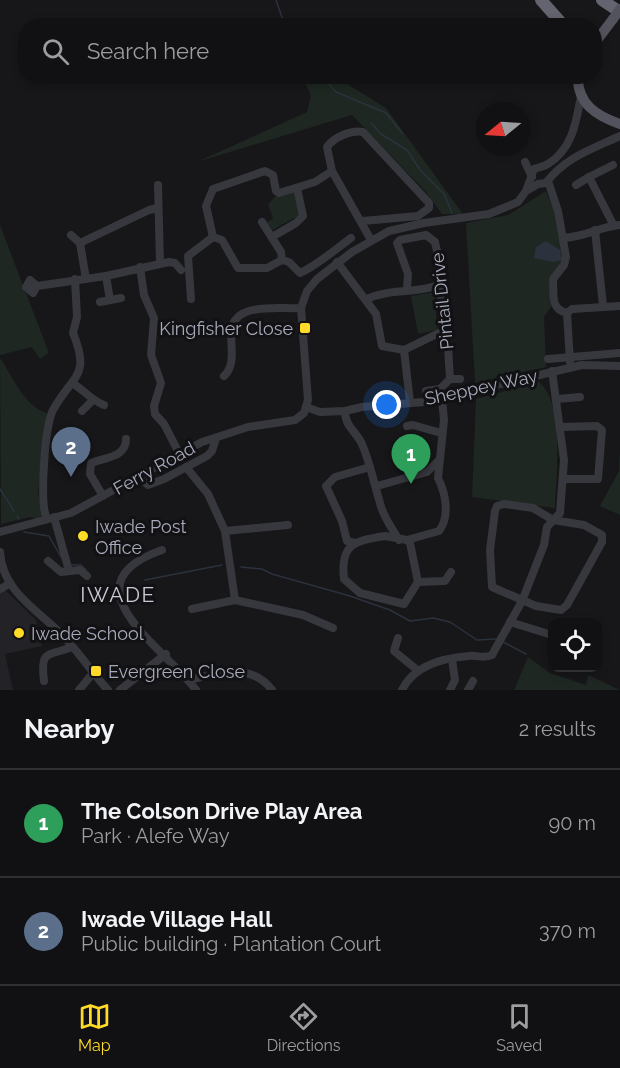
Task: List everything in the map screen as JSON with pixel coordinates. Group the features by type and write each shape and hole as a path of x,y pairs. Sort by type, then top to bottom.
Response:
{"highway":[{"path":"541,0 557,18"},
{"path":"602,0 618,13"}],"main road":[{"path":"602,34 618,13"},
{"path":"579,84 581,96 596,114 620,124"}],"street":[{"path":"541,167 558,156 571,141 581,96"},
{"path":"363,132 429,203 425,213 418,216 363,221 357,218 332,171 327,147 331,141 363,132"},
{"path":"526,191 544,181 562,164 620,136"},
{"path":"541,167 525,162 532,175 544,181"},
{"path":"576,185 613,165"},
{"path":"541,167 544,181 552,196 566,257 564,265 552,279 554,306 567,313"},
{"path":"213,237 206,206 213,189 265,171 273,175 276,191 279,193 315,182 332,171"},
{"path":"306,407 301,308 311,285 337,262 371,240 404,227 489,214 518,201 526,191 532,175"},
{"path":"563,238 581,237 595,230 617,225 589,177"},
{"path":"158,185 160,263"},
{"path":"272,237 296,223 303,216 297,188"},
{"path":"80,243 149,210 158,208"},
{"path":"363,221 371,240"},
{"path":"262,222 281,252 282,260"},
{"path":"595,230 603,306"},
{"path":"71,235 80,243 86,279"},
{"name":"Pintail Drive","path":"407,288 408,274 397,243 400,240 426,235 433,239 437,247 443,331 448,346 450,379"},
{"path":"213,237 222,240 238,267 267,268 282,260 289,262 300,273 315,267 325,255 351,238"},
{"path":"191,299 188,256 213,237"},
{"path":"337,262 376,314 382,346 404,350 443,331"},
{"path":"37,285 106,276 160,263 175,263 181,270"},
{"path":"140,267 144,295 154,318 157,342 151,355 161,383 154,406 155,414 164,424 179,453"},
{"path":"106,276 110,300"},
{"path":"68,566 50,518 43,512 42,492 51,416 72,383 82,361 81,351 74,336 77,317 75,279"},
{"path":"367,300 407,288 417,291 439,285"},
{"path":"100,302 121,298"},
{"path":"567,313 573,309 620,306"},
{"path":"228,374 231,365 231,325 238,315 260,309 301,308"},
{"path":"567,313 570,368"},
{"path":"404,350 410,402"},
{"path":"548,359 620,353"},
{"name":"Sheppey Way","path":"306,407 320,412 345,411 442,399 552,371 570,368 590,370 616,366"},
{"path":"402,690 416,669 452,659 471,656 488,657 495,651 522,601 544,545 547,527 560,513 564,479 561,427 552,371"},
{"path":"426,391 440,389 450,379 460,380"},
{"path":"72,383 93,400 104,405"},
{"path":"557,399 580,397"},
{"path":"403,540 439,531 445,521 442,486 438,478 444,420 442,399"},
{"path":"82,411 93,400"},
{"name":"Ferry Road","path":"0,532 71,513 179,453 248,428 295,420 306,407"},
{"path":"345,411 347,425 362,442 377,486 380,503 392,532 403,540"},
{"path":"406,426 413,425 441,433"},
{"path":"561,427 597,426 602,430 598,479 564,479"},
{"path":"138,477 148,485 155,484 207,456 212,451 216,438"},
{"path":"104,496 88,469 91,463 120,453 126,446 126,440"},
{"path":"377,486 427,471 439,460"},
{"path":"186,467 208,494 225,531 235,600"},
{"path":"355,543 347,541 342,521 326,486 335,477 370,467"},
{"path":"427,471 438,478"},
{"path":"504,504 532,508 553,520 597,531 602,535 602,542 563,608 552,610 522,601 495,590 491,585 490,550 497,506 504,504"},
{"path":"225,531 288,525"},
{"path":"385,536 410,543 418,582 404,604 360,592 344,579 342,558 346,549 355,543 385,536"},
{"path":"162,550 129,566 121,579 118,596 127,617 166,654 196,690"},
{"path":"0,552 1,565 9,584 72,647 108,690"},
{"path":"48,561 61,572 68,566"},
{"path":"68,566 80,570 87,576"},
{"path":"418,582 446,581 451,572"},
{"path":"0,589 9,584"},
{"path":"192,609 235,600 303,615 333,628"},
{"path":"510,622 548,633"},
{"path":"398,639 394,651 405,657 416,669"},
{"path":"44,681 42,662 44,658 72,647"},
{"path":"120,690 166,654"},
{"path":"450,690 455,680 452,659"},
{"path":"189,680 241,671 254,674 272,690"},
{"path":"79,690 93,673"},
{"path":"468,690 473,681"}],"shaded area":[{"path":"305,84 347,84 386,108 463,214 442,214 424,190 352,115 197,162 307,112 311,96"},
{"path":"291,191 295,193 300,215 272,230 267,222 273,219 268,204 278,194"},
{"path":"546,191 553,208 564,255 549,286 551,307 544,317 546,367 475,383 466,223 508,215"},
{"path":"0,225 49,353 40,359 32,347 0,355"},
{"path":"435,292 437,330 418,334 411,296"},
{"path":"0,358 26,398 39,410 47,413 38,492 42,515 39,519 30,517 1,524"},
{"path":"539,382 547,392 553,406 556,423 555,508 472,497 476,399"},
{"path":"620,448 620,515 600,506 619,471"},
{"name":"Iwade School","path":"0,590 5,590 36,620 42,646 5,654 13,690 0,690"},
{"path":"528,657 550,673 586,685 588,675 620,690 514,690"}],"water":[{"path":"546,241 560,250 562,260 553,262 534,258 536,247"}],"waterway":[{"path":"276,0 282,18"},
{"path":"329,84 336,92 386,113 402,133"},
{"path":"371,123 381,134 407,150 420,170 444,194 452,213"},
{"path":"0,489 14,511"},
{"path":"24,532 49,536 61,557"},
{"path":"71,565 81,565 86,570"},
{"path":"145,580 222,565"},
{"path":"241,567 262,569 272,574 350,596 390,610 410,621 433,618 450,622 477,640 496,639"},
{"path":"503,642 526,654"}],"place":[{"name":"Kingfisher Close","path":"305,328"},
{"name":"Iwade Village Hall","path":"71,477"},
{"name":"The Colson Drive Play Area","path":"411,484"},
{"name":"Iwade Post Office","path":"83,536"},
{"name":"Iwade School","path":"19,633"},
{"name":"Evergreen Close","path":"96,671"}],"district":[{"name":"IWADE","path":"118,594"}]}
